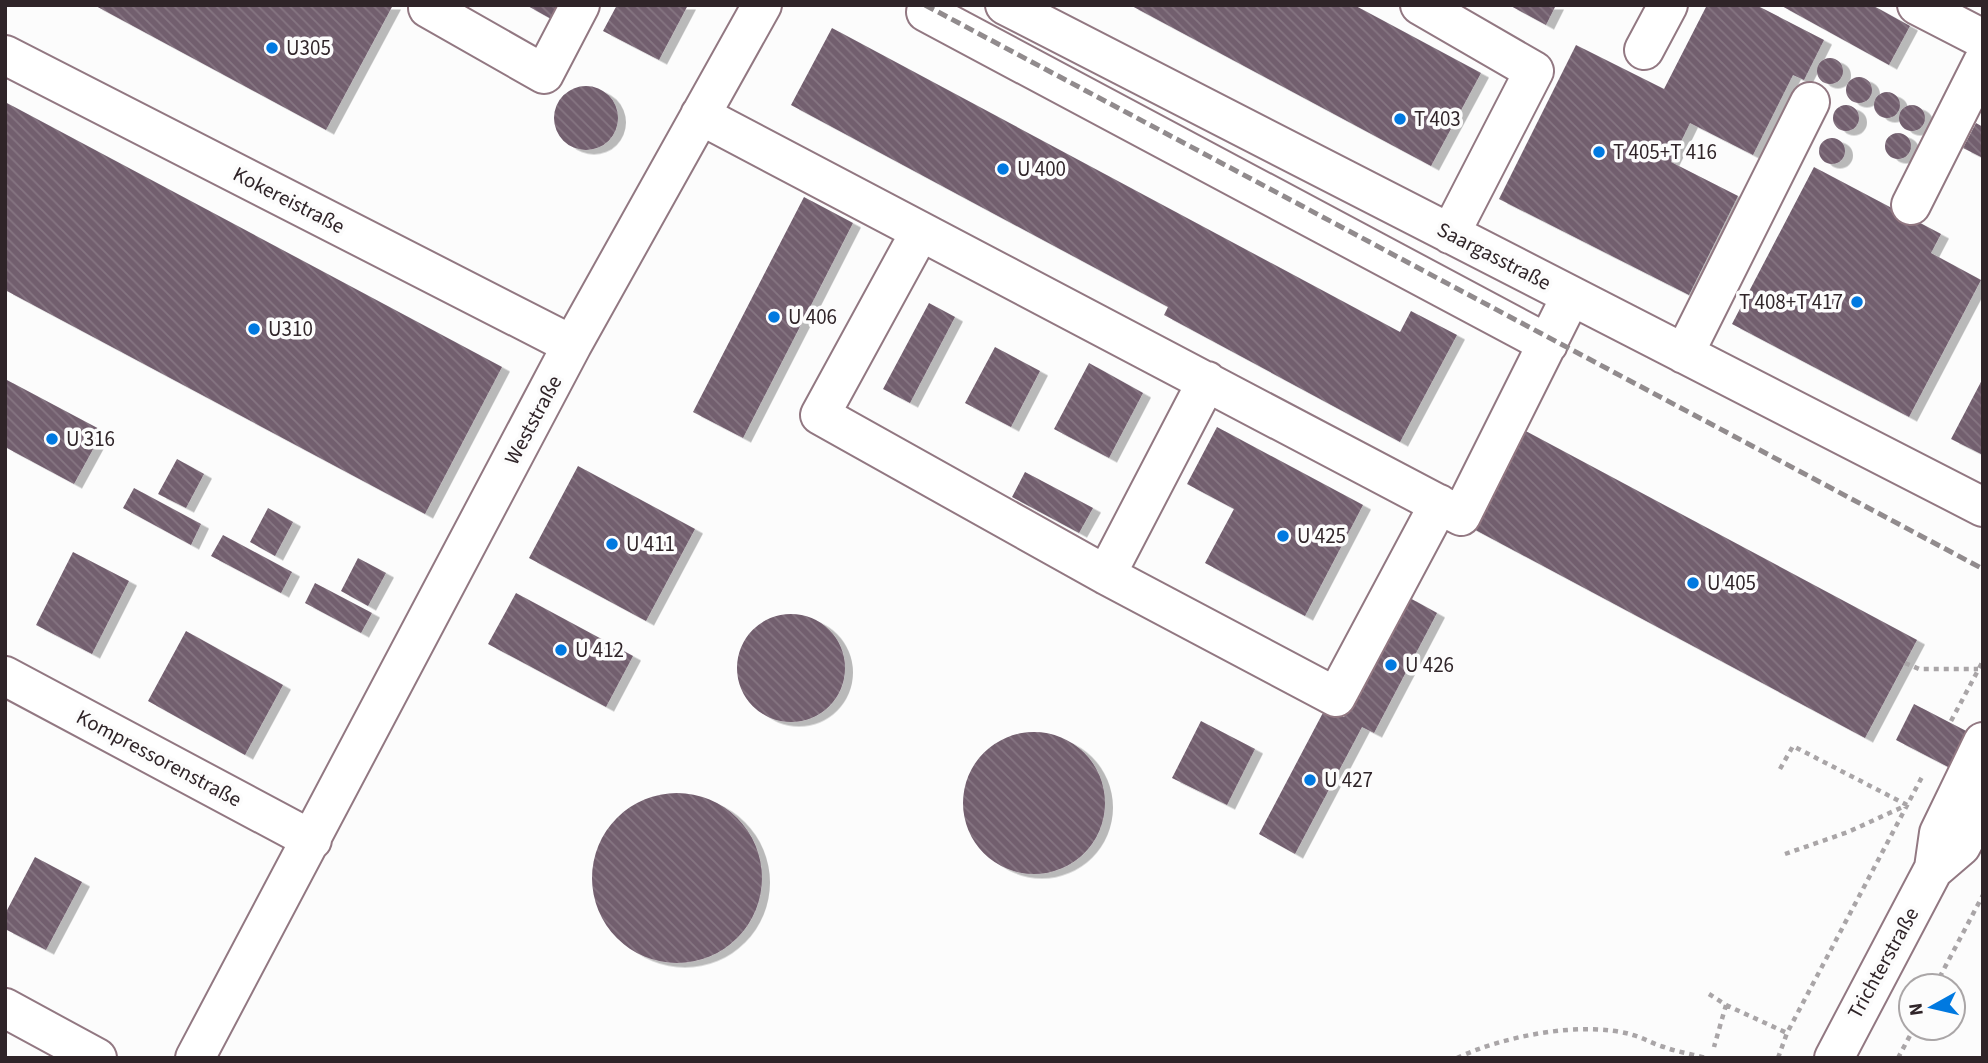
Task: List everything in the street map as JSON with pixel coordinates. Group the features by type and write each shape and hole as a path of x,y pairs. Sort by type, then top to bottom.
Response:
{"street":[{"path":"428,8 544,74 580,5"},
{"name":"Weststraße","path":"195,1058 572,345 762,5"},
{"path":"929,5 926,12 1548,344"},
{"name":"Saargasstraße","path":"1005,5 1983,508"},
{"path":"1420,5 1534,71 1450,234"},
{"path":"1644,50 1668,5"},
{"path":"1917,5 1983,39"},
{"name":"Kokereistraße","path":"5,55 572,345"},
{"path":"1911,205 1983,62"},
{"path":"1684,354 1810,102"},
{"path":"700,115 1461,516 1571,296"},
{"path":"920,232 820,415 1106,575 1336,697 1439,504"},
{"path":"1106,575 1207,381"},
{"name":"Kompressorenstraße","path":"5,676 312,839"},
{"name":"Trichterstraße","path":"1833,1058 1933,870 1939,833 1983,743"},
{"name":"Trichterstraße","path":"1933,870 1961,846 1983,805"},
{"path":"5,1008 97,1058"}],"path":[{"path":"1905,663 1919,669 1978,669"},
{"path":"1780,769 1793,746 1907,805 1848,832 1785,853"},
{"path":"1778,1058 1787,1033 1888,842"},
{"path":"1943,972 1983,895"},
{"path":"1710,994 1726,1005 1787,1033"},
{"path":"1714,1047 1726,1005"},
{"path":"1457,1058 1476,1049 1536,1035 1591,1029 1633,1034 1666,1048 1706,1058"},
{"path":"1898,1058 1906,1042"}],"building":[{"name":"U305","path":"94,5 393,5 326,130"},
{"path":"526,5 561,5 553,20"},
{"path":"617,5 688,5 659,60 603,31"},
{"name":"T 403","path":"1130,5 1354,5 1481,73 1431,166"},
{"path":"1509,5 1556,5 1546,25"},
{"name":"T 405+T 416","path":"1707,5 1756,5 1824,40 1804,80 1793,75 1753,155 1690,123 1671,162 1738,196 1689,295 1499,199 1576,45 1664,89"},
{"path":"1780,5 1872,5 1910,26 1889,65"},
{"path":"832,28 1400,332 1411,311 1457,335 1400,442 1164,315 1168,307 791,105"},
{"path":"1830,58 1839,62 1843,71 1839,80 1830,84 1821,80 1817,71 1821,62"},
{"path":"1859,77 1868,81 1872,90 1868,99 1859,103 1850,99 1846,90 1850,81"},
{"path":"586,86 598,88 609,95 616,106 616,130 609,141 598,148 586,150 574,148 563,141 556,130 554,118 556,106 563,95 574,88"},
{"path":"1887,92 1896,96 1900,105 1896,114 1887,118 1878,114 1874,105 1878,96"},
{"name":"U310","path":"5,102 502,367 425,514 5,290"},
{"path":"1846,105 1855,109 1859,118 1855,127 1846,131 1837,127 1833,118 1837,109"},
{"path":"1912,105 1921,109 1925,118 1921,127 1912,131 1903,127 1899,118 1903,109"},
{"path":"1976,123 1983,127 1983,158 1963,148"},
{"path":"1898,133 1907,137 1911,146 1907,155 1898,159 1889,155 1885,146 1889,137"},
{"path":"1832,138 1841,142 1845,151 1841,160 1832,164 1823,160 1819,151 1823,142"},
{"name":"T 408+T 417","path":"1814,167 1941,234 1931,253 1981,280 1909,417 1732,324"},
{"name":"U 406","path":"804,197 853,223 743,438 693,412"},
{"path":"929,303 955,317 910,403 883,389"},
{"path":"995,347 1040,371 1011,427 965,403"},
{"path":"1089,363 1143,393 1109,458 1054,429"},
{"path":"1983,378 1983,455 1951,439"},
{"name":"U 316","path":"5,379 103,431 74,484 5,447"},
{"name":"U 425","path":"1217,427 1363,505 1305,616 1205,563 1234,509 1187,484"},
{"name":"U 405","path":"1520,428 1917,640 1865,738 1468,526"},
{"path":"177,459 204,474 186,508 158,494"},
{"name":"U 411","path":"578,466 695,529 646,621 529,558"},
{"path":"1025,472 1093,508 1079,533 1012,497"},
{"path":"134,488 201,524 191,545 123,508"},
{"path":"268,508 293,522 275,556 250,542"},
{"path":"223,535 292,572 281,593 211,556"},
{"path":"73,552 129,581 92,654 36,625"},
{"path":"358,558 386,573 368,606 341,591"},
{"path":"315,583 372,613 361,633 305,603"},
{"name":"U 412","path":"516,593 633,656 606,707 488,644"},
{"path":"1408,597 1437,613 1374,733 1362,727 1295,854 1259,834 1326,707 1344,717"},
{"path":"791,614 812,618 829,630 841,647 845,668 841,689 829,706 812,718 791,722 770,718 753,706 741,689 737,668 741,647 753,630 770,618"},
{"path":"186,631 283,685 245,755 148,701"},
{"path":"1914,704 1970,733 1952,769 1896,740"},
{"path":"1201,721 1255,749 1227,805 1172,778"},
{"path":"1034,732 1061,737 1084,753 1100,776 1105,803 1100,830 1084,853 1061,869 1034,874 1007,869 984,853 968,830 963,803 968,776 984,753 1007,737"},
{"path":"677,793 709,800 737,818 755,846 762,878 755,910 737,938 709,956 677,963 645,956 617,938 599,910 592,878 599,846 617,818 645,800"},
{"path":"35,857 82,882 46,950 5,929 5,914"}],"railway":[{"path":"925,5 1983,569"}],"place":[{"name":"U305","path":"272,48"},
{"name":"T 403","path":"1400,119"},
{"name":"T 405+T 416","path":"1599,152"},
{"name":"U 400","path":"1003,169"},
{"name":"T 408+T 417","path":"1857,302"},
{"name":"U 406","path":"774,317"},
{"name":"U310","path":"254,329"},
{"name":"U 316","path":"52,439"},
{"name":"U 425","path":"1283,536"},
{"name":"U 411","path":"612,544"},
{"name":"U 405","path":"1693,583"},
{"name":"U 412","path":"561,650"},
{"name":"U 426","path":"1391,665"},
{"name":"U 427","path":"1310,780"}]}
